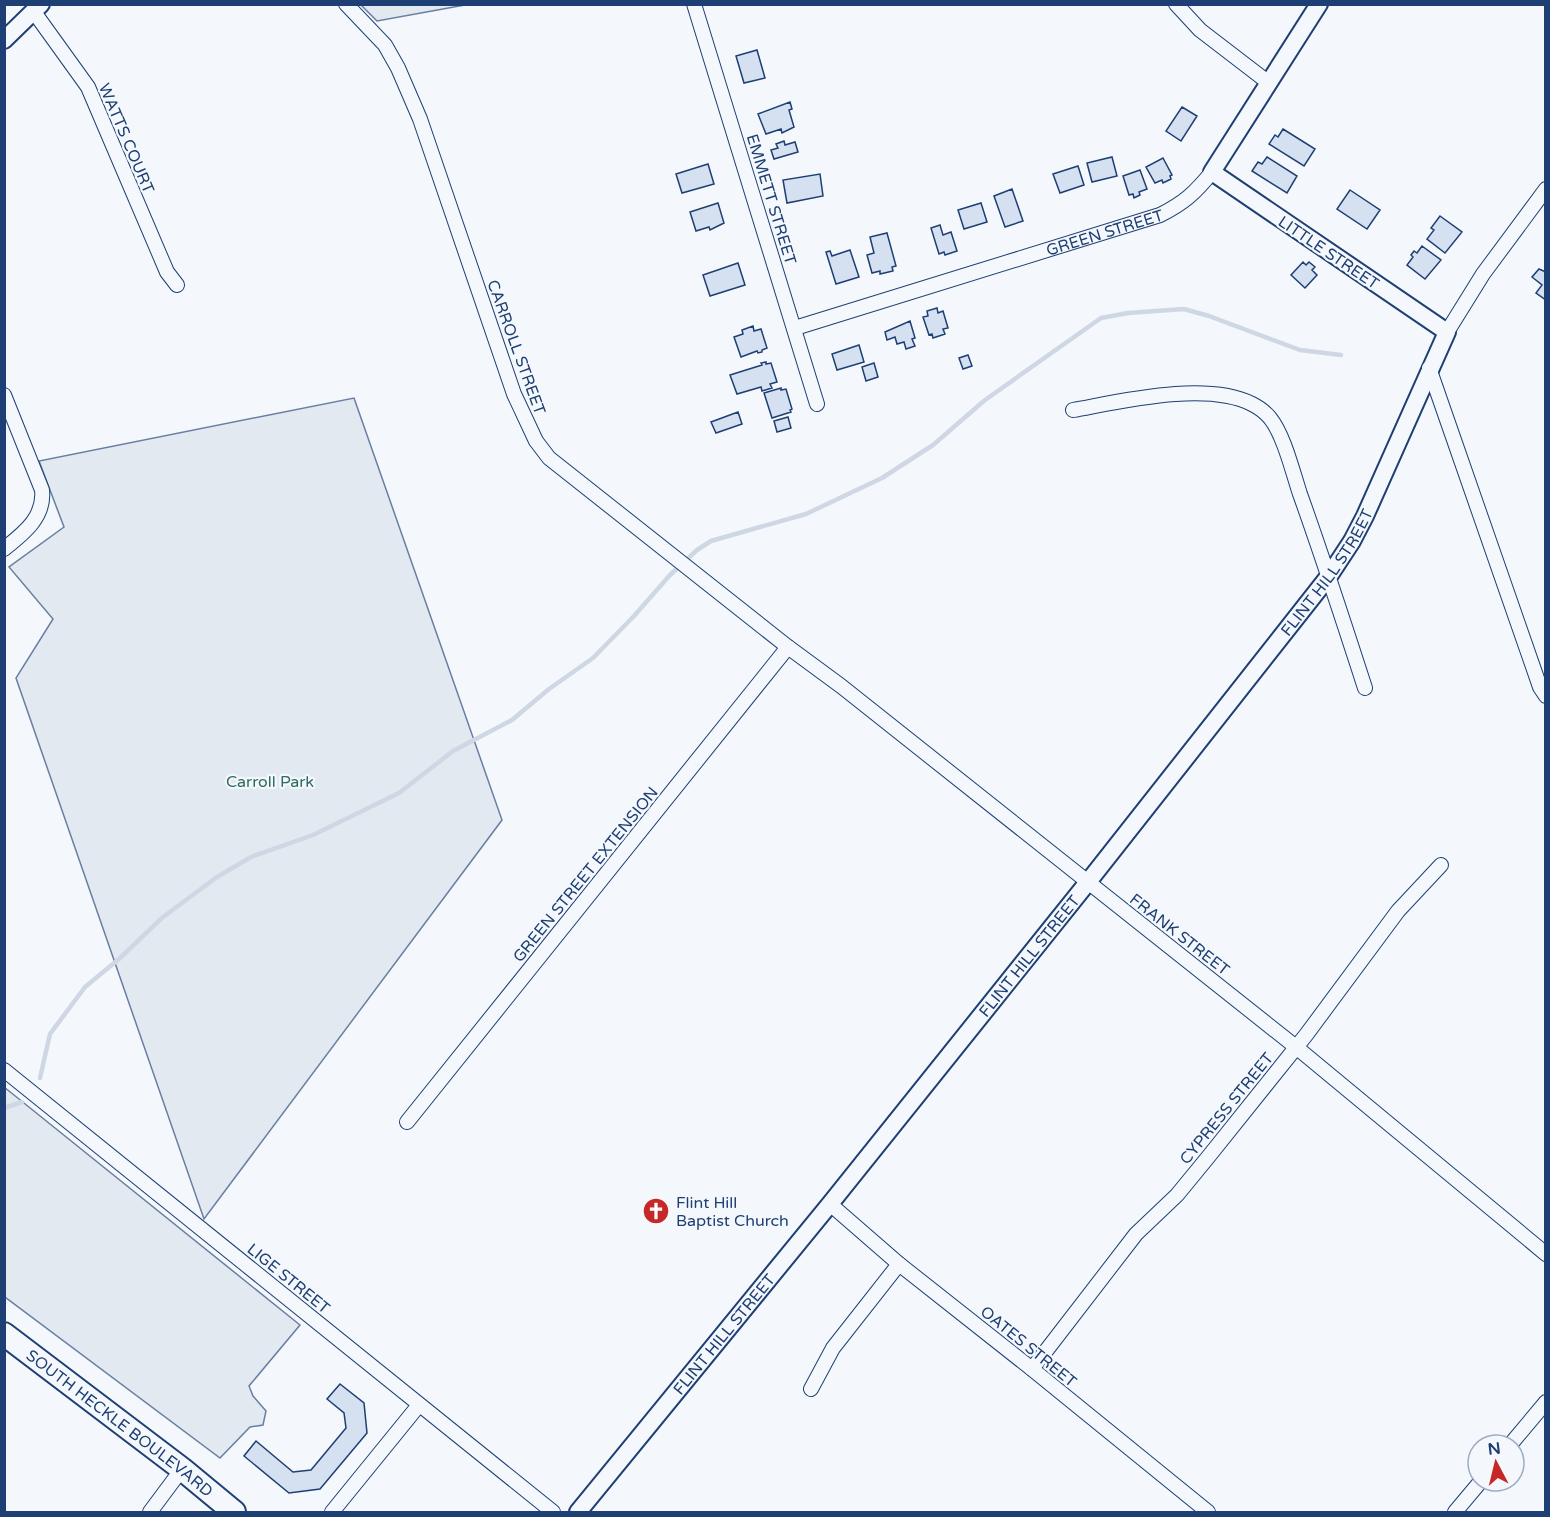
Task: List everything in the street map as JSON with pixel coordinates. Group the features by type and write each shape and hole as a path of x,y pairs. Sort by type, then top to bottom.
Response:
{"highway":[{"name":"SOUTH HECKLE BOULEVARD","path":"4,1335 182,1469 234,1512"}],"street":[{"name":"CARROLL STREET","path":"346,4 386,45 403,78 424,130 513,394 536,441 549,458 788,647"},
{"name":"EMMETT STREET","path":"694,4 817,404"},
{"path":"1176,4 1200,30 1269,83"},
{"name":"GREEN STREET","path":"795,328 1160,215 1186,201 1212,172 1319,4"},
{"path":"4,40 38,8"},
{"name":"WATTS COURT","path":"38,8 88,87 167,272 177,285"},
{"name":"LITTLE STREET","path":"1212,172 1447,332"},
{"path":"1447,332 1483,274 1545,189"},
{"name":"FLINT HILL STREET","path":"578,1512 830,1204 1329,576 1365,516 1447,332"},
{"path":"1430,368 1545,696"},
{"path":"1073,410 1181,394 1223,395 1254,405 1270,417 1329,576 1365,688"},
{"path":"4,395 42,490 43,502 40,514 4,549"},
{"name":"FRANK STREET","path":"788,647 841,686 1296,1047 1545,1254"},
{"name":"GREEN STREET EXTENSION","path":"407,1122 788,647"},
{"name":"CYPRESS STREET","path":"1032,1369 1136,1234 1177,1195 1296,1047 1398,911 1441,865"},
{"name":"LIGE STREET","path":"4,1070 553,1512"},
{"name":"OATES STREET","path":"830,1204 899,1264 1032,1369 1204,1511"},
{"path":"811,1389 833,1348 899,1264"},
{"path":"1520,1433 1545,1402"},
{"path":"332,1512 419,1405"},
{"path":"150,1512 182,1469"},
{"path":"1455,1512 1471,1493"}],"green space":[{"path":"361,5 465,5 377,21"},
{"name":"Carroll Park","path":"354,398 502,820 204,1219 16,678 53,619 9,567 64,527 39,461"},
{"path":"4,1087 300,1325 249,1386 253,1396 266,1411 263,1425 250,1427 220,1458 5,1297"}],"building":[{"path":"757,50 765,78 744,83 736,56"},
{"path":"790,102 792,109 789,110 794,127 782,133 781,129 766,134 758,114"},
{"path":"1182,107 1197,116 1181,141 1166,131"},
{"path":"1283,129 1315,149 1304,166 1269,144 1275,135 1278,137"},
{"path":"784,141 785,145 795,142 798,152 774,159 771,150 778,148 776,144"},
{"path":"1112,157 1117,176 1092,182 1087,163"},
{"path":"1267,157 1297,176 1287,193 1252,171 1258,162 1262,164"},
{"path":"1163,158 1172,175 1171,179 1163,183 1162,180 1155,183 1146,167"},
{"path":"708,164 714,184 682,193 676,174"},
{"path":"1078,166 1084,185 1060,193 1053,174"},
{"path":"1140,170 1147,189 1139,192 1140,195 1134,198 1133,194 1129,195 1123,176"},
{"path":"820,174 823,196 787,203 783,180"},
{"path":"1012,189 1023,221 1005,227 994,196"},
{"path":"1350,190 1380,210 1367,229 1337,209"},
{"path":"718,203 724,223 710,230 709,227 696,231 690,212"},
{"path":"981,203 987,222 964,229 958,210"},
{"path":"1440,216 1462,232 1445,253 1427,239 1434,230 1431,228"},
{"path":"940,225 943,235 951,232 957,251 945,255 944,252 939,254 931,228"},
{"path":"887,233 896,266 892,267 893,271 872,273 867,255 874,253 870,237"},
{"path":"1422,246 1441,260 1425,279 1407,265 1414,251 1417,253"},
{"path":"850,250 859,277 836,284 826,252 830,251 832,256"},
{"path":"1303,262 1306,265 1309,262 1315,267 1312,270 1317,275 1305,288 1291,275"},
{"path":"738,263 745,285 710,296 703,275"},
{"path":"1539,269 1546,272 1546,300 1536,293 1542,285 1532,277"},
{"path":"937,308 938,313 943,311 948,328 943,329 945,334 933,338 932,334 929,335 923,317 928,316 927,311"},
{"path":"910,321 915,346 906,349 904,342 897,344 895,337 887,340 885,332"},
{"path":"753,326 754,331 761,329 767,348 762,352 757,351 741,357 734,337 743,334 742,330"},
{"path":"859,345 864,362 837,370 832,354"},
{"path":"968,355 972,366 963,369 959,358"},
{"path":"766,362 766,364 771,363 777,382 770,384 772,388 762,391 761,387 737,394 730,375"},
{"path":"874,363 878,377 866,381 862,367"},
{"path":"781,388 781,390 786,389 792,409 791,412 772,418 764,393"},
{"path":"738,412 742,424 716,433 711,422"},
{"path":"788,417 791,428 777,432 774,421"},
{"path":"340,1384 364,1403 367,1433 320,1489 289,1493 244,1456 256,1441 293,1472 311,1470 346,1428 344,1413 327,1399"}],"waterway":[{"path":"40,1078 50,1034 85,987 119,959 163,917 217,877 251,857 313,835 399,793 453,751 512,720 549,689 593,658 670,575 697,550 711,541 806,514 882,478 933,445 985,400 1101,318 1128,313 1184,309 1300,350 1341,355"},
{"path":"4,1108 22,1102"}],"place":[{"name":"Flint Hill Baptist Church","path":"656,1211"}]}
